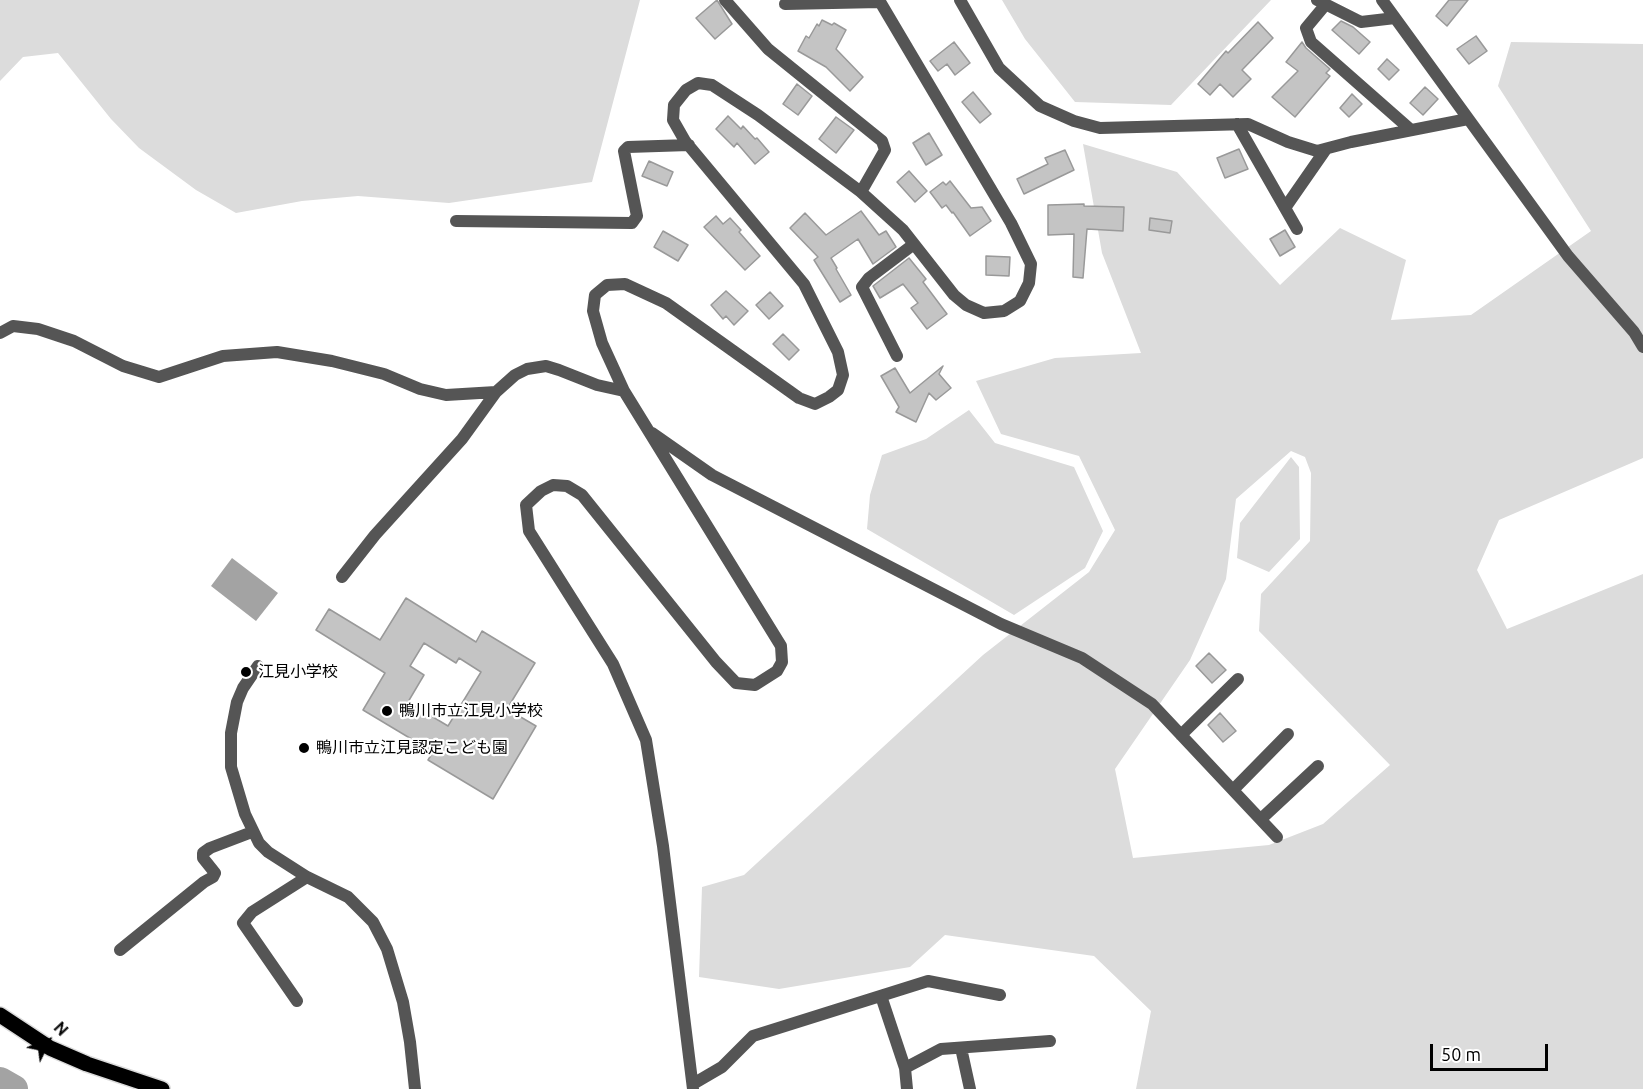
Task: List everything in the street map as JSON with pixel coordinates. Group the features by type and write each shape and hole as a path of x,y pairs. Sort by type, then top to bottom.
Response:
{"main road":[{"path":"0,1015 50,1048 87,1064 162,1089"}],"street":[{"path":"725,0 768,49 882,141 885,150 861,192"},
{"path":"960,0 999,68 1040,106 1074,121 1100,128 1248,124 1288,142 1317,151 1468,119"},
{"path":"1382,0 1568,256 1634,332 1643,347"},
{"path":"784,4 879,1 1011,223 1031,264 1029,283 1020,301 1004,311 984,313 966,305 954,295 903,230 861,192 758,115 712,85 698,83 686,90 674,105 673,120 689,146 804,284 838,352 843,375 838,390 829,398 814,404 799,398 666,303 626,285 607,285 596,294 593,311 602,343 624,392 781,646 782,662 777,672 755,685 736,683 716,662 582,495 567,486 553,485 541,491 526,505 529,531 613,664 646,740 663,846 693,1087 722,1067 753,1036 928,981 999,995"},
{"path":"1395,18 1361,22 1322,2 1306,28 1311,42 1411,130"},
{"path":"1237,124 1297,229"},
{"path":"456,221 632,223 637,216 624,151 628,147 689,146"},
{"path":"1285,208 1326,149"},
{"path":"897,356 862,287 868,278 915,244"},
{"path":"0,333 13,327 38,329 74,341 123,366 159,377 224,356 277,352 332,361 384,374 420,389 446,395 496,392"},
{"path":"342,577 375,534 462,439 496,392 515,375 527,369 546,366 597,385 624,392"},
{"path":"646,429 722,480 1001,624 1082,658 1152,704 1277,837"},
{"path":"258,666 243,688 237,702 230,750 235,784 252,832 268,852 279,861 355,902 373,922 381,935 403,1002 415,1089"},
{"path":"1181,735 1238,679"},
{"path":"1233,790 1288,734"},
{"path":"1261,819 1318,766"},
{"path":"120,950 213,877 215,873 203,858 203,853 210,848 252,832"},
{"path":"297,1000 243,923 252,912 307,877"},
{"path":"881,996 905,1068 907,1089"},
{"path":"905,1068 941,1049 1050,1041"},
{"path":"961,1048 970,1089"}],"shaded area":[{"path":"0,0 640,0 592,182 449,203 358,196 302,201 236,213 196,190 139,148 111,119 58,53 23,57 0,81"},
{"path":"1002,0 1271,0 1171,105 1075,102 1025,39"},
{"path":"1511,42 1643,44 1643,458 1499,520 1477,570 1507,629 1643,574 1643,1089 1136,1089 1151,1011 1094,956 945,935 910,967 779,989 699,977 702,887 744,875 983,655 1089,572 1115,530 1079,456 1001,434 976,381 1055,358 1141,353 1102,253 1083,144 1177,172 1280,285 1340,228 1406,260 1391,320 1471,315 1591,231 1498,86","holes":["1291,451 1305,457 1311,473 1310,541 1261,594 1259,631 1390,765 1323,824 1269,845 1133,858 1115,769 1190,660 1226,579 1236,499"]},
{"path":"969,410 995,443 1074,467 1103,531 1085,568 1014,615 867,529 870,495 882,455 926,439"},
{"path":"1291,457 1299,467 1300,539 1269,572 1237,558 1240,523"},
{"path":"232,558 278,593 256,621 211,586"}],"building":[{"path":"717,0 732,24 715,39 696,18"},
{"path":"1449,0 1468,0 1447,26 1436,16"},
{"path":"822,20 832,25 834,23 846,30 836,49 863,77 850,91 826,67 798,51 806,36 809,38"},
{"path":"1341,21 1353,27 1370,42 1359,54 1332,30"},
{"path":"1258,22 1273,38 1242,70 1251,79 1233,97 1220,84 1210,95 1198,84 1226,51 1228,53"},
{"path":"1476,36 1487,51 1469,64 1457,49"},
{"path":"954,42 970,63 955,75 947,64 938,71 930,61"},
{"path":"1302,42 1330,69 1326,73 1330,76 1295,117 1272,97 1298,71 1286,62"},
{"path":"1387,59 1399,70 1389,80 1378,69"},
{"path":"797,84 812,96 798,115 783,104"},
{"path":"1425,87 1438,99 1423,115 1410,103"},
{"path":"973,92 991,114 980,123 962,102"},
{"path":"1352,94 1362,104 1349,117 1340,108"},
{"path":"728,116 741,129 743,126 755,139 757,138 769,152 755,164 737,143 734,147 716,129"},
{"path":"836,117 854,130 836,153 819,139"},
{"path":"929,133 942,155 926,165 913,143"},
{"path":"1239,149 1248,169 1225,178 1217,158"},
{"path":"1065,150 1074,170 1024,194 1017,179 1048,164 1045,158"},
{"path":"649,161 673,172 667,186 642,176"},
{"path":"909,171 927,191 915,202 897,182"},
{"path":"950,181 971,208 982,207 991,221 970,236 953,212 946,205 942,208 930,192 943,182 946,185"},
{"path":"1084,204 1084,206 1124,207 1123,231 1087,229 1083,278 1073,277 1074,234 1048,235 1048,205"},
{"path":"861,211 879,235 886,231 896,247 873,264 858,239 831,258 851,295 840,302 814,260 818,257 790,228 805,213 826,235"},
{"path":"716,216 723,224 730,218 760,256 745,270 704,227"},
{"path":"1150,218 1172,221 1170,233 1149,230"},
{"path":"1285,230 1295,247 1280,256 1270,239"},
{"path":"663,231 688,245 678,261 654,247"},
{"path":"986,256 1010,257 1009,276 986,275"},
{"path":"909,258 926,279 923,282 947,314 927,329 911,308 918,303 903,284 880,298 873,286"},
{"path":"726,291 748,311 734,325 726,316 723,319 711,305"},
{"path":"770,292 783,306 769,319 756,305"},
{"path":"783,334 799,350 789,360 773,344"},
{"path":"943,366 939,374 951,388 936,400 929,393 916,422 896,412 899,407 881,376 895,368 910,393"},
{"path":"406,598 476,642 482,631 535,663 507,709 536,726 493,799 428,760 433,752 363,710 385,673 316,630 329,609 380,640","holes":["424,643 456,663 459,658 481,672 448,726 408,702 424,675 410,666"]},
{"path":"1209,653 1226,670 1212,683 1196,666"},
{"path":"1220,713 1236,731 1223,742 1208,725"}],"waterway":[{"path":"0,1081 14,1089"}],"place":[{"name":"江見小学校","path":"246,672"},
{"name":"鴨川市立江見小学校","path":"387,711"},
{"name":"鴨川市立江見認定こども園","path":"304,748"}]}
